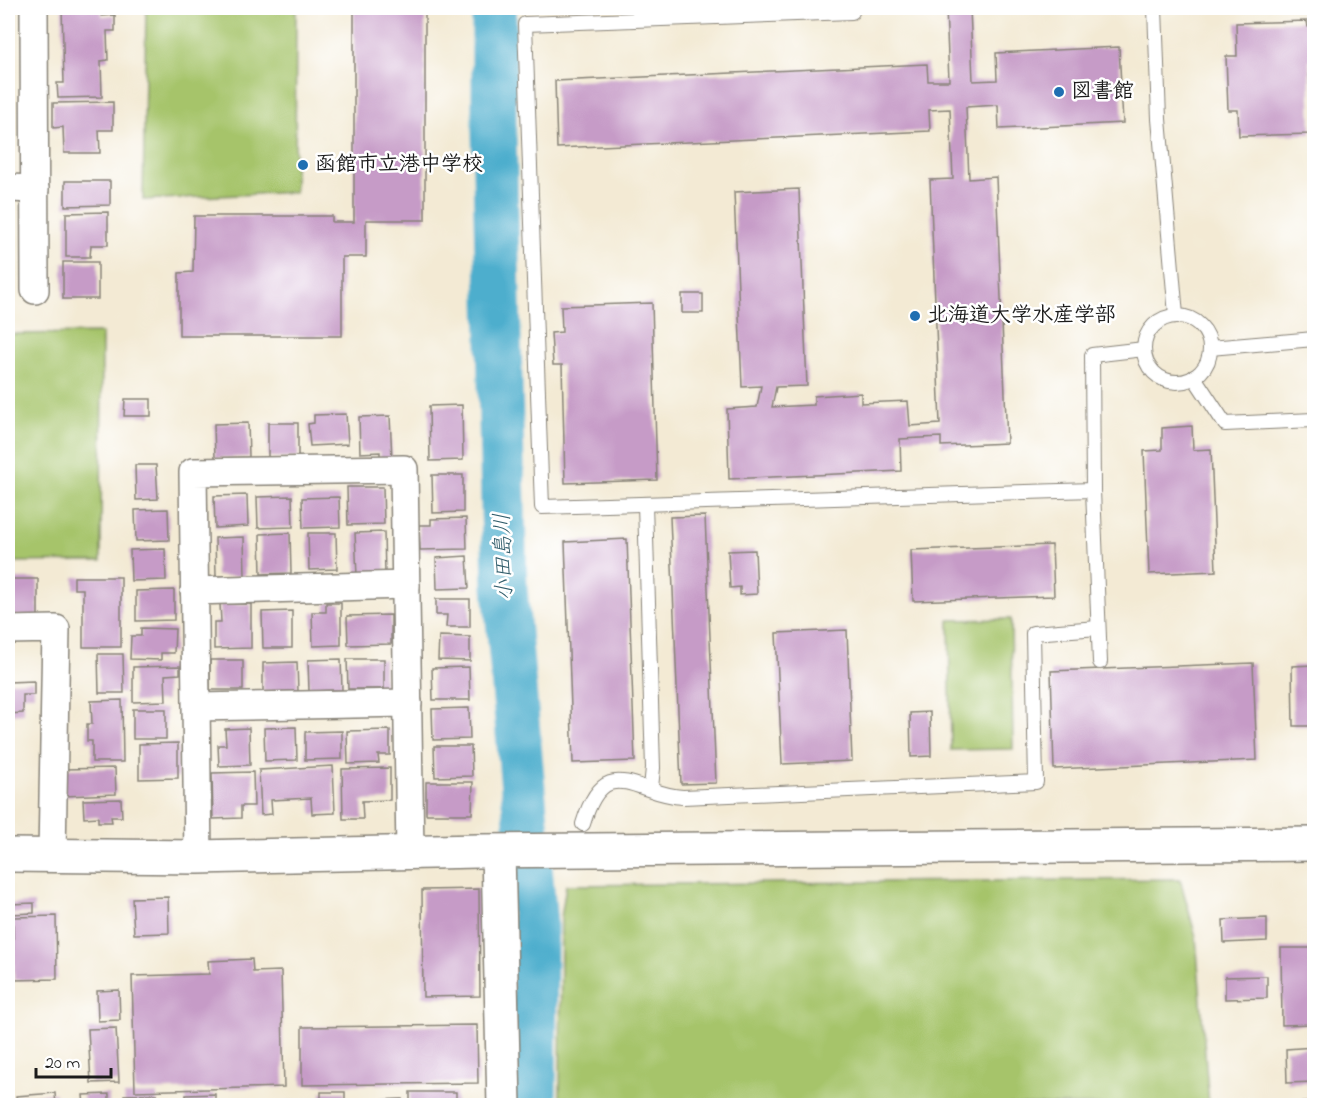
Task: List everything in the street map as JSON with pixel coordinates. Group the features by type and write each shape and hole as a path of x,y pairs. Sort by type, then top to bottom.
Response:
{"street":[{"path":"34,8 35,290"},
{"path":"8,188 35,189"},
{"path":"198,857 193,472 404,469 410,854"},
{"path":"194,591 406,585"},
{"path":"8,630 56,629 52,855"},
{"path":"197,707 408,703"},
{"path":"8,855 198,857 1314,844"},
{"path":"498,852 504,1106"}],"lane":[{"path":"852,8 852,12 636,13 525,24 542,507 1093,490"},
{"path":"1155,8 1159,119 1176,315"},
{"path":"1176,315 1187,316 1204,328 1210,348 1209,359 1194,377 1184,381 1161,378 1146,361 1144,349 1150,330 1166,317 1176,315"},
{"path":"1210,348 1314,339"},
{"path":"1100,662 1093,490 1092,355 1144,349"},
{"path":"1194,377 1225,424 1314,420"},
{"path":"645,504 653,768 651,788"},
{"path":"583,824 590,800 610,783 622,781 651,788 666,796 683,797 1036,782 1033,633 1098,628"}],"green space":[{"path":"146,8 296,8 295,192 143,200"},
{"path":"102,333 101,561 8,562 8,334"},
{"path":"1011,619 1013,749 951,750 949,620"},
{"path":"1180,879 1196,937 1209,1105 560,1105 561,918 566,885"}],"building":[{"path":"62,8 102,8 102,16 115,15 115,31 107,31 108,60 101,61 102,97 58,98 57,83 64,83"},
{"path":"354,8 425,8 425,220 366,220 366,257 342,257 342,336 179,336 179,273 193,272 194,216 332,216 332,222 354,222"},
{"path":"946,8 970,8 973,81 997,80 996,53 1119,47 1123,123 999,129 998,105 966,107 969,179 996,177 1007,443 941,446 941,437 900,439 901,471 729,479 727,409 757,407 761,386 742,387 734,192 799,189 807,386 776,387 772,407 814,405 814,396 861,393 861,403 908,401 910,426 940,424 930,180 953,179 950,109 929,110 930,131 557,148 555,81 927,64 928,81 949,81"},
{"path":"1307,21 1308,27 1314,26 1314,60 1309,60 1311,134 1239,136 1238,110 1228,110 1226,56 1237,56 1236,23"},
{"path":"113,102 113,130 99,130 100,153 64,153 63,127 53,128 53,103"},
{"path":"65,181 110,181 110,205 65,206"},
{"path":"108,212 108,245 91,245 90,257 66,257 66,213"},
{"path":"63,262 98,262 98,299 63,299"},
{"path":"682,294 703,294 703,313 682,313"},
{"path":"652,303 657,480 565,483 562,365 553,365 551,333 562,332 561,306"},
{"path":"125,399 151,399 151,416 124,416"},
{"path":"462,405 463,460 430,461 429,406"},
{"path":"346,414 348,444 310,446 308,424 314,423 314,415"},
{"path":"390,416 392,459 380,459 380,452 360,453 359,417"},
{"path":"248,423 249,457 215,458 214,424"},
{"path":"268,423 298,423 298,458 268,457"},
{"path":"1192,426 1193,450 1211,449 1216,571 1149,574 1144,451 1162,450 1162,428"},
{"path":"135,465 156,465 158,499 136,500"},
{"path":"432,475 463,475 463,512 433,513"},
{"path":"347,487 383,487 384,524 348,525"},
{"path":"247,495 248,526 215,528 214,496"},
{"path":"292,496 293,527 258,528 257,497"},
{"path":"339,497 340,527 303,528 302,498"},
{"path":"168,509 169,540 136,541 135,510"},
{"path":"705,516 716,783 681,784 670,517"},
{"path":"466,518 467,549 420,550 419,525 431,525 431,519"},
{"path":"384,532 385,575 357,576 355,533"},
{"path":"290,533 291,573 261,574 260,534"},
{"path":"308,533 336,533 337,569 309,570"},
{"path":"244,537 245,576 216,576 215,538"},
{"path":"627,539 635,761 573,763 565,542"},
{"path":"1052,545 1054,596 913,601 911,550"},
{"path":"165,549 166,580 131,581 130,550"},
{"path":"755,550 757,594 740,595 740,587 730,588 728,551"},
{"path":"467,556 469,588 437,589 436,558"},
{"path":"74,577 121,577 121,647 83,647 83,589 74,589"},
{"path":"8,579 38,579 38,616 8,617"},
{"path":"174,590 174,620 136,621 136,591"},
{"path":"436,599 470,599 470,627 446,627 447,615 436,615"},
{"path":"326,603 341,603 341,645 313,646 312,612 326,612"},
{"path":"220,604 251,604 251,648 214,649 214,622 221,622"},
{"path":"292,611 292,648 263,648 262,612"},
{"path":"391,615 391,644 348,645 347,616"},
{"path":"141,628 175,629 174,653 161,653 161,660 130,659 131,636 141,636"},
{"path":"847,630 852,761 782,764 776,633"},
{"path":"439,636 470,637 470,661 438,660"},
{"path":"98,654 123,654 124,693 99,693"},
{"path":"341,659 342,690 309,691 308,660"},
{"path":"347,659 384,659 384,689 348,689"},
{"path":"210,660 243,660 243,690 210,690"},
{"path":"297,662 298,691 263,692 263,663"},
{"path":"1253,663 1257,760 1054,769 1051,671"},
{"path":"1314,665 1314,726 1293,726 1292,666"},
{"path":"180,666 180,674 165,675 166,701 133,702 133,667"},
{"path":"469,667 470,700 433,700 432,668"},
{"path":"34,681 34,695 23,695 23,713 8,714 8,682"},
{"path":"122,700 123,762 92,762 92,741 87,741 87,724 92,724 91,701"},
{"path":"469,708 470,739 433,740 432,709"},
{"path":"133,709 166,709 166,739 133,739"},
{"path":"930,712 931,756 911,757 910,713"},
{"path":"296,727 297,760 265,761 264,728"},
{"path":"249,728 250,765 219,766 218,745 226,745 225,729"},
{"path":"390,730 390,755 378,755 379,763 348,764 347,731"},
{"path":"342,731 342,759 305,760 305,732"},
{"path":"178,743 178,778 139,779 139,744"},
{"path":"434,746 471,746 472,776 435,777"},
{"path":"333,766 335,813 312,814 311,798 271,800 272,814 261,815 259,770"},
{"path":"115,768 116,794 64,796 63,769"},
{"path":"390,768 390,800 362,801 363,819 343,819 342,769"},
{"path":"253,772 254,806 241,806 241,818 213,819 212,773"},
{"path":"426,782 473,782 472,814 426,814"},
{"path":"121,799 122,817 111,817 112,822 98,822 98,817 84,818 83,800"},
{"path":"479,889 480,996 423,997 422,890"},
{"path":"168,897 169,933 134,934 132,898"},
{"path":"34,903 34,913 11,914 10,904"},
{"path":"56,916 57,979 14,980 13,917"},
{"path":"1267,918 1267,941 1224,943 1223,920"},
{"path":"1281,948 1314,948 1314,1024 1282,1025"},
{"path":"252,959 253,972 281,971 284,1087 135,1091 132,976 209,974 208,961"},
{"path":"1267,976 1267,998 1225,999 1225,977"},
{"path":"119,990 120,1020 98,1021 97,991"},
{"path":"8,996 11,996 12,1032 8,1032"},
{"path":"477,1025 478,1083 302,1085 302,1027"},
{"path":"116,1028 119,1082 91,1083 88,1029"},
{"path":"8,1038 10,1038 11,1083 8,1083"},
{"path":"1314,1047 1314,1082 1287,1083 1286,1049"},
{"path":"321,1092 345,1092 345,1106 321,1106"},
{"path":"410,1092 456,1092 456,1106 410,1106"},
{"path":"55,1093 56,1106 17,1106 16,1096"},
{"path":"109,1094 109,1106 84,1106 83,1095"},
{"path":"157,1094 157,1106 125,1106 124,1095"},
{"path":"215,1094 215,1106 186,1106 186,1095"},
{"path":"402,1099 402,1106 376,1106 376,1100"},
{"path":"287,1101 314,1101 314,1106 287,1106"},
{"path":"1314,1102 1314,1106 1290,1106 1290,1103"}],"waterway":[{"name":"小田島川","path":"494,8 494,132 505,587 535,923 534,1106"}],"place":[{"name":"図書館","path":"1059,92"},
{"name":"函館市立港中学校","path":"303,165"},
{"name":"北海道大学水産学部","path":"915,316"}]}
